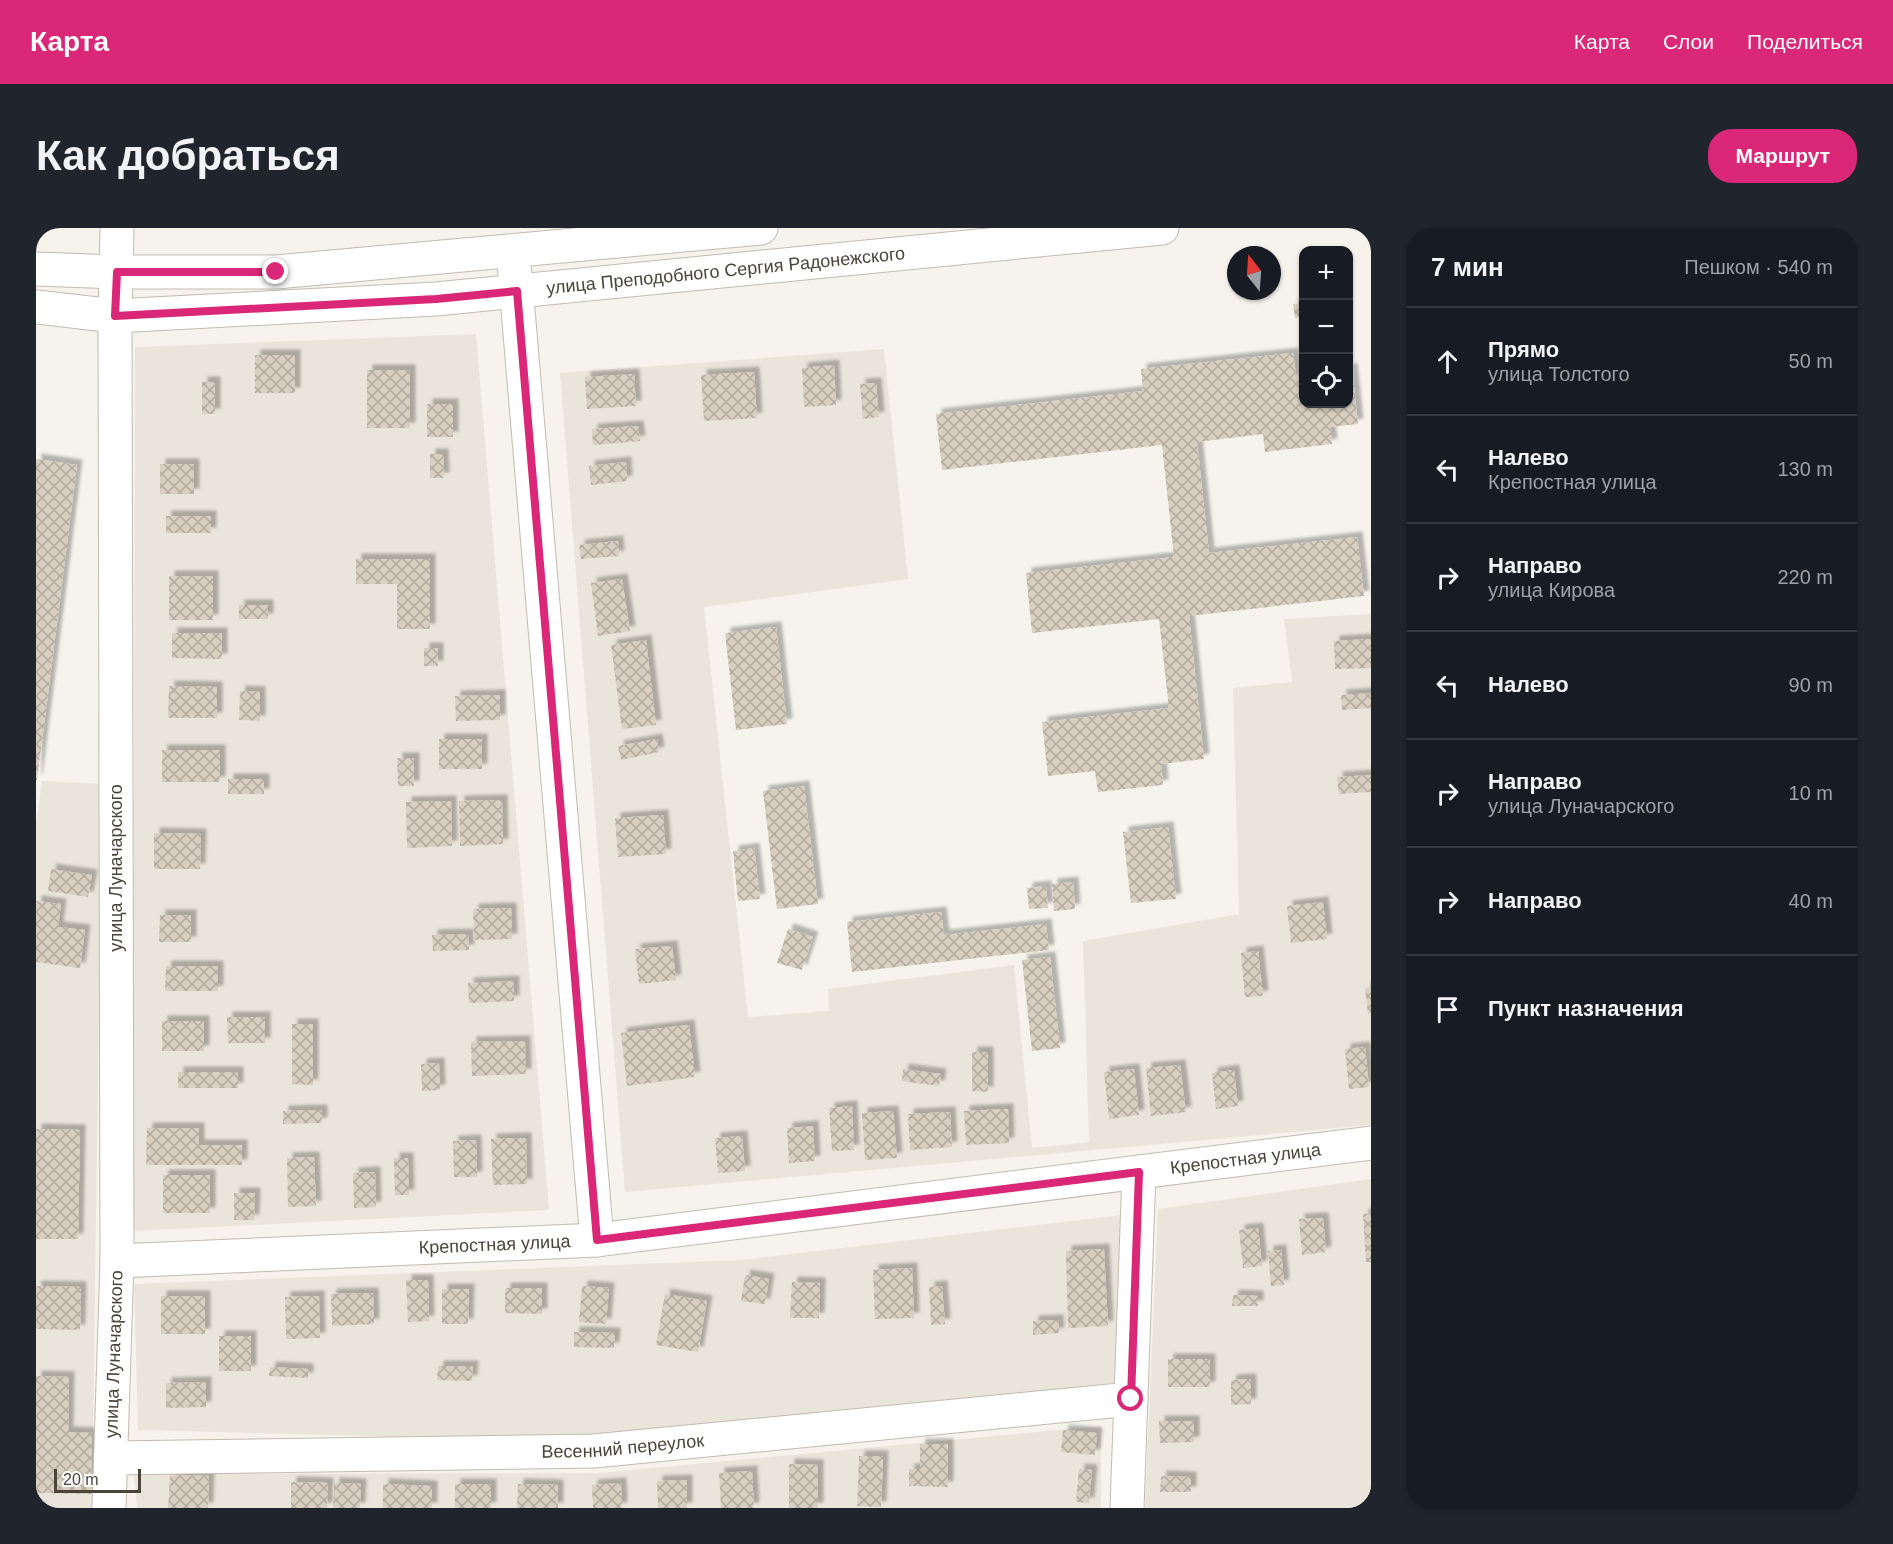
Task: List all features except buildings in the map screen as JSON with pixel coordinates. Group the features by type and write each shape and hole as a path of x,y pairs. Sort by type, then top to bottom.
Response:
{"street":[{"name":"улица Луначарского","path":"109,1508 117,1261 115,316 117,228"},
{"path":"36,269 117,272 276,272 761,228"},
{"name":"улица Преподобного Сергия Радонежского","path":"36,307 115,316 436,299 1162,228"},
{"path":"513,251 597,1240"},
{"name":"Крепостная улица","path":"117,1261 597,1240 1371,1143"},
{"path":"1127,1508 1139,1172"},
{"name":"Весенний переулок","path":"111,1458 594,1451 1131,1399"}],"shaded area":[{"path":"476,334 549,1210 133,1231 135,347"},
{"path":"884,349 908,579 704,607 748,1017 829,1011 828,989 1014,965 1032,1148 1089,1142 1083,941 1239,914 1233,688 1292,682 1284,619 1371,614 1371,1125 625,1192 560,373"},
{"path":"42,781 102,784 92,1508 36,1508 36,826"},
{"path":"1371,1179 1371,1508 1145,1508 1158,1209"},
{"path":"1122,1215 1115,1383 600,1442 138,1430 134,1284 741,1260"},
{"path":"1101,1426 1101,1508 137,1508 134,1474 599,1473"}],"route":[{"path":"276,272 117,272 115,316 436,299 517,291 597,1240 1139,1172 1131,1399"}]}
